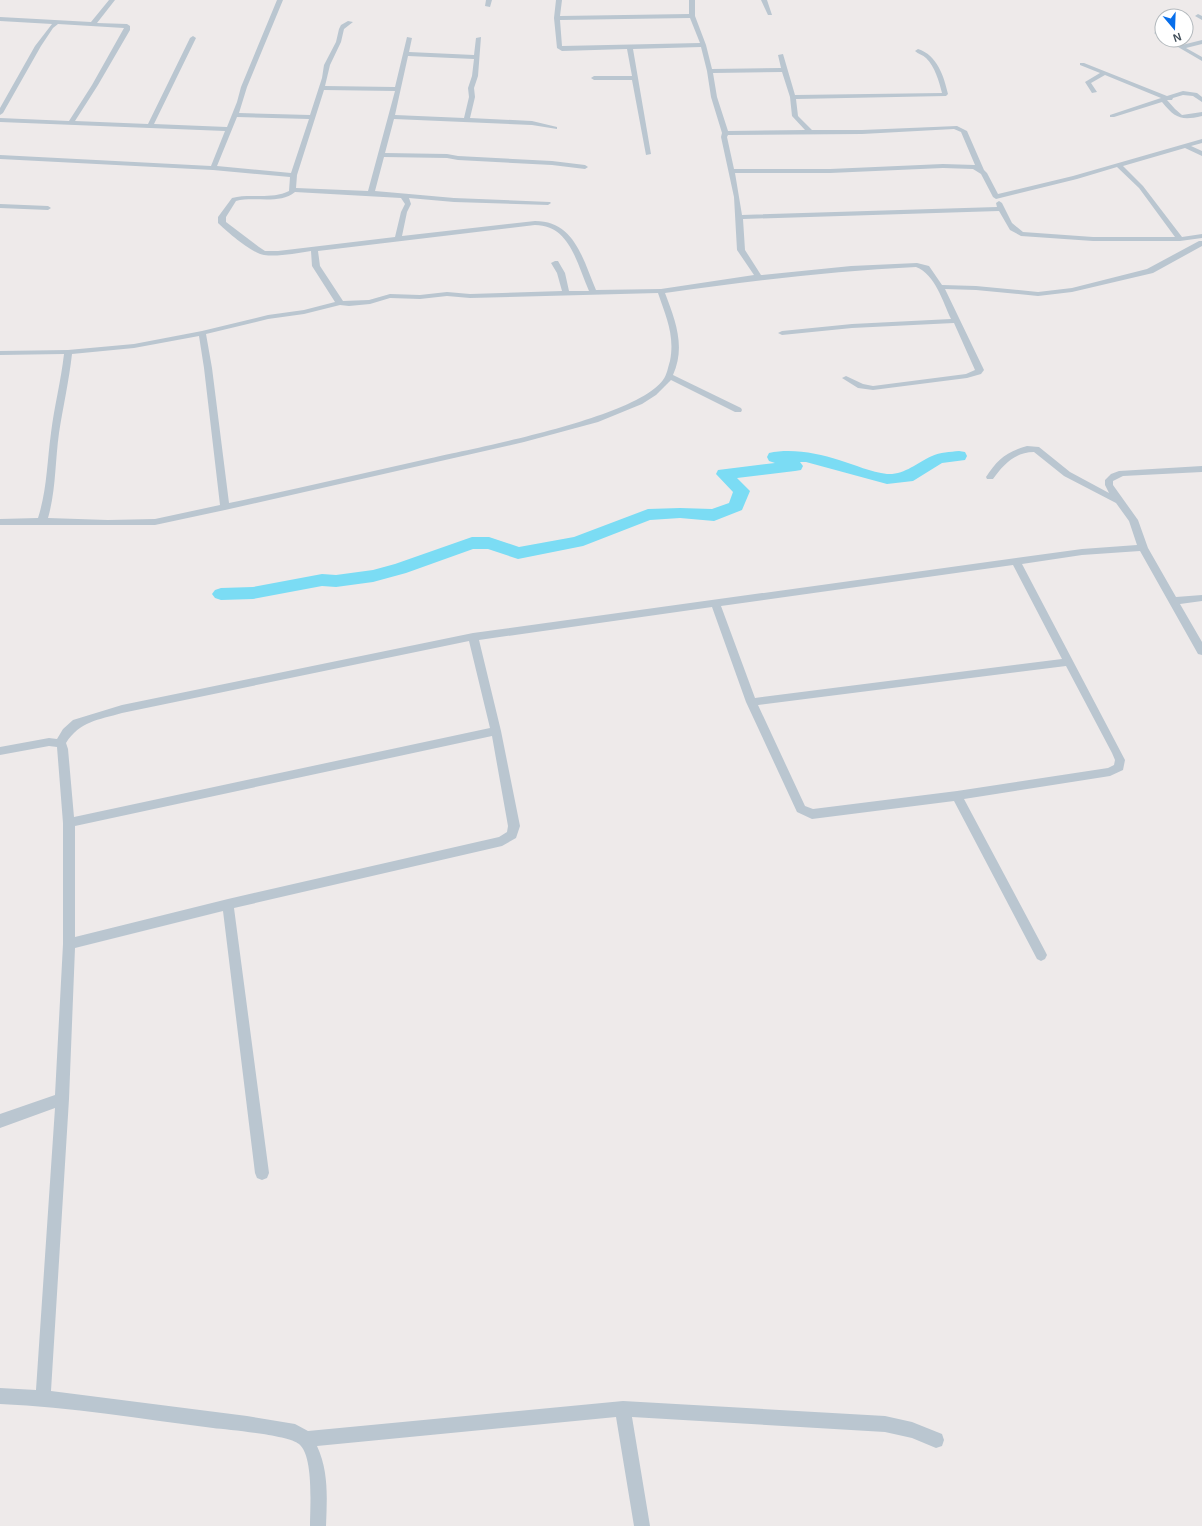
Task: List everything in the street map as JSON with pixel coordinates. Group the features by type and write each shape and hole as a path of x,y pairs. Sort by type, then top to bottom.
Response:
{"street":[{"path":"93,24 112,0"},
{"path":"213,168 230,129 244,87 280,0"},
{"path":"559,0 557,18 558,47 562,49 703,45"},
{"path":"692,0 692,16 703,45 710,71 714,97 725,133 724,137 740,217 741,250 759,277"},
{"path":"764,0 770,14"},
{"path":"557,18 692,16"},
{"path":"0,19 127,26 127,30 95,85 71,122"},
{"path":"0,113 38,46 51,27 57,22"},
{"path":"293,190 294,175 311,117 314,113 322,88 326,65 338,44 338,36 343,25 350,22"},
{"path":"150,126 193,38"},
{"path":"371,193 375,183 409,38"},
{"path":"466,120 472,97 471,88 475,76 479,38"},
{"path":"630,48 648,154"},
{"path":"1184,48 1202,59"},
{"path":"793,97 944,96 945,94 942,79 932,62 923,52 918,51"},
{"path":"405,54 477,57"},
{"path":"781,55 784,70 793,97 796,116 809,131"},
{"path":"1082,64 1105,72 1167,100 1174,114 1190,117 1202,114"},
{"path":"710,71 784,70"},
{"path":"1094,92 1088,82 1105,72"},
{"path":"594,78 636,78"},
{"path":"322,88 398,89"},
{"path":"1112,116 1167,100 1183,93 1195,94 1202,100"},
{"path":"235,115 311,117"},
{"path":"391,117 532,124 555,128"},
{"path":"0,120 230,129"},
{"path":"725,133 784,134 809,131 862,132 955,127 964,131 981,171 996,197 1010,227 1020,234 1093,239 1180,239 1202,236"},
{"path":"996,197 1075,178 1202,141"},
{"path":"1186,146 1202,154"},
{"path":"381,155 447,156 458,158 552,163 585,167"},
{"path":"0,157 213,168 294,175"},
{"path":"1118,165 1141,187 1180,239"},
{"path":"732,171 830,171 943,166 979,167 976,169 981,171"},
{"path":"548,203 454,200 371,193 310,192 293,190 285,196 250,196 234,199 222,216 222,223 245,241 264,253 314,249 535,223 548,224 558,227 567,236 576,252 592,292"},
{"path":"398,238 404,212 408,204 404,196"},
{"path":"0,206 48,208"},
{"path":"740,217 1001,209"},
{"path":"940,287 976,288 1038,294 1072,290 1150,271 1202,243"},
{"path":"314,249 316,266 340,303"},
{"path":"554,263 561,273 566,293"},
{"path":"0,353 68,352 134,346 202,333 268,317 304,312 340,303 349,304 370,302 390,296 420,297 447,294 470,296 661,291 759,277 851,268 917,265 926,268 940,287 980,370 967,376 873,388 861,386 846,378"},
{"path":"0,522 42,520 108,524 155,522 572,427 594,420 639,402 666,382 672,369 676,348 675,333 661,291"},
{"path":"782,333 852,326 956,321"},
{"path":"202,333 208,368 225,507"},
{"path":"42,520 49,499 55,433 66,373 68,352"},
{"path":"669,376 738,410"},
{"path":"990,477 1000,463 1012,455 1027,449 1036,449 1067,474 1119,501"},
{"path":"1202,469 1116,474 1109,480 1109,485 1133,520 1143,548 1202,651"},
{"path":"60,743 67,732 77,723 122,708 303,673 473,637 1082,552 1143,548"},
{"path":"715,603 751,702 801,809 806,813 812,814 957,796 1110,772 1119,767 1120,760 1117,753 1016,562"},
{"path":"1174,601 1202,598"},
{"path":"69,944 228,904 502,841 512,835 514,826 496,731 473,637"},
{"path":"751,702 1069,662"},
{"path":"69,823 496,731"},
{"path":"0,751 49,742 60,743"},
{"path":"43,1398 62,1099 69,944 69,823 63,749 60,743"},
{"path":"957,796 1041,955"},
{"path":"228,904 262,1173"},
{"path":"0,1121 62,1099"},
{"path":"0,1396 43,1398 295,1432 306,1439 315,1459 318,1478 318,1526"},
{"path":"306,1439 623,1409 885,1424 912,1430 936,1440"},
{"path":"623,1409 642,1526"}],"waterway":[{"path":"221,594 253,593 322,580 336,581 373,576 400,569 472,543 489,543 518,553 577,542 648,515 680,513 714,515 736,506 742,491 724,474 795,466 775,457 806,457 833,463 858,472 887,479 907,477 938,459 959,456"}]}
